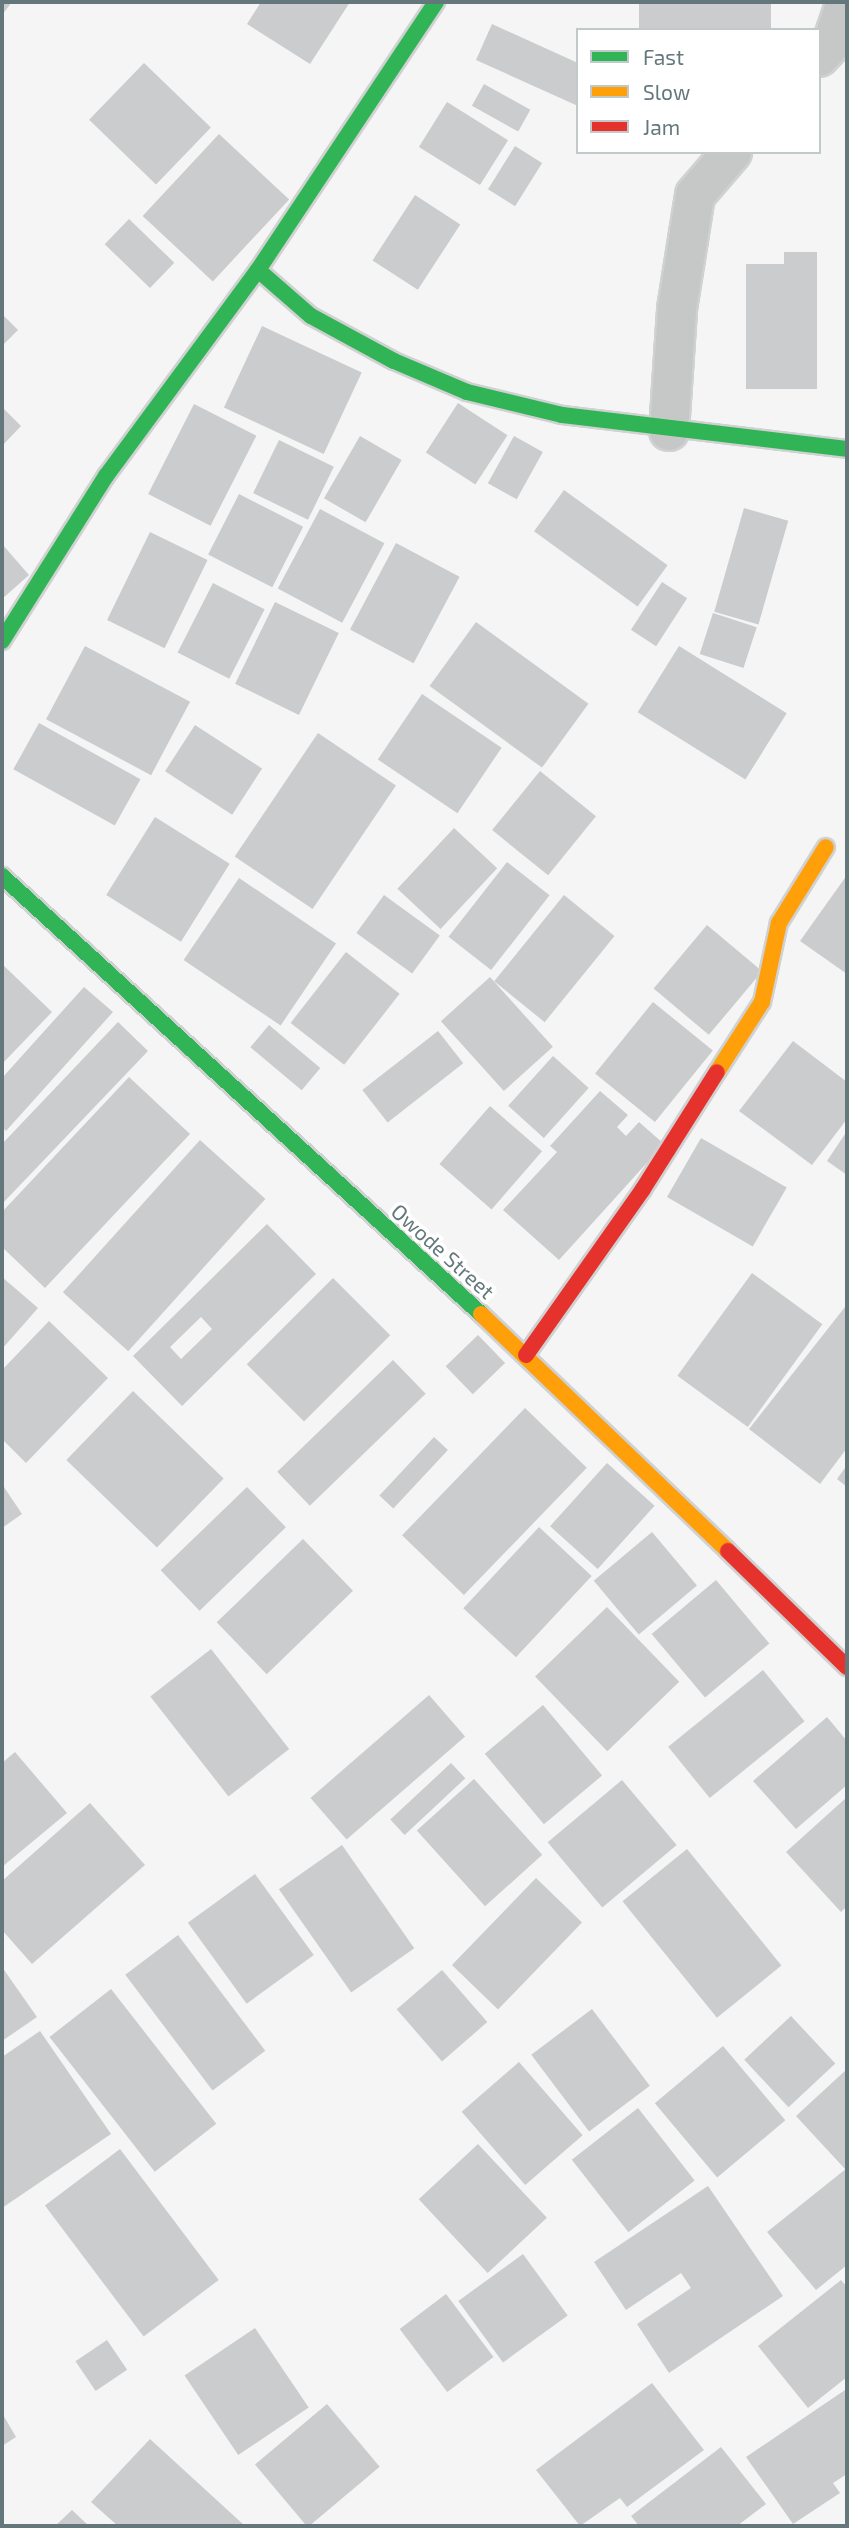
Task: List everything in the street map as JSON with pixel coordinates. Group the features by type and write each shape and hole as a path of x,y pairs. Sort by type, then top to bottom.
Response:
{"street":[{"path":"2,641 106,476 258,270 436,2"},
{"path":"821,55 832,43 846,2"},
{"path":"669,431 677,309 695,195 730,154"},
{"path":"258,270 311,316 394,361 467,392 562,415 669,431 847,449"},
{"path":"526,1355 643,1189 762,1002 779,923 826,847"},
{"name":"Owode Street","path":"2,876 526,1355 847,1667"}],"building":[{"path":"2,2 12,2 2,15"},
{"path":"261,2 350,2 310,64 247,24"},
{"path":"639,2 771,2 771,28 639,28"},
{"path":"492,24 576,62 576,105 476,60"},
{"path":"144,63 211,128 156,184 89,120"},
{"path":"484,84 530,110 518,132 472,106"},
{"path":"447,102 508,140 480,185 419,147"},
{"path":"219,134 289,199 213,281 143,216"},
{"path":"515,146 542,163 515,206 488,189"},
{"path":"415,195 460,224 418,290 373,260"},
{"path":"129,219 174,263 150,288 105,244"},
{"path":"784,252 817,252 817,389 746,389 746,264 784,264"},
{"path":"2,314 18,330 2,346"},
{"path":"262,326 362,372 324,454 224,408"},
{"path":"458,403 507,435 475,485 426,452"},
{"path":"194,404 256,436 211,526 148,494"},
{"path":"2,407 21,426 2,446"},
{"path":"360,436 402,460 366,522 324,498"},
{"path":"514,436 543,452 517,499 488,483"},
{"path":"279,440 334,467 308,520 253,493"},
{"path":"564,490 668,565 638,606 534,531"},
{"path":"239,494 303,527 272,587 208,555"},
{"path":"744,508 788,521 758,624 714,612"},
{"path":"320,509 384,543 342,623 278,588"},
{"path":"150,532 208,560 165,648 107,620"},
{"path":"396,543 460,577 414,663 350,630"},
{"path":"2,544 29,575 2,599"},
{"path":"662,582 687,598 656,646 631,630"},
{"path":"213,583 265,609 229,679 178,652"},
{"path":"275,602 339,633 299,715 235,684"},
{"path":"713,613 757,627 743,668 700,654"},
{"path":"476,622 588,704 542,768 430,686"},
{"path":"85,646 190,702 151,775 46,719"},
{"path":"679,646 787,713 745,779 638,712"},
{"path":"422,694 502,748 457,813 378,759"},
{"path":"39,723 140,779 115,826 13,769"},
{"path":"195,725 262,769 232,815 165,771"},
{"path":"318,733 396,786 313,909 235,857"},
{"path":"540,771 596,816 548,875 492,830"},
{"path":"155,817 230,864 181,942 106,895"},
{"path":"454,828 497,868 441,929 397,889"},
{"path":"507,862 550,895 491,970 449,937"},
{"path":"847,875 847,974 800,941"},
{"path":"239,878 336,943 281,1026 184,960"},
{"path":"384,895 440,936 412,974 356,933"},
{"path":"564,895 615,936 545,1022 494,981"},
{"path":"707,925 762,971 709,1035 654,989"},
{"path":"346,952 400,994 344,1065 291,1023"},
{"path":"2,964 52,1012 2,1064"},
{"path":"490,977 553,1047 504,1091 441,1021"},
{"path":"84,987 113,1012 6,1131 2,1127 2,1078"},
{"path":"653,1002 713,1050 655,1122 595,1073"},
{"path":"118,1022 148,1051 2,1204 2,1144"},
{"path":"269,1025 320,1068 302,1090 250,1047"},
{"path":"438,1031 463,1063 388,1122 362,1090"},
{"path":"793,1041 847,1082 847,1119 812,1165 739,1111"},
{"path":"553,1056 589,1088 544,1138 508,1106"},
{"path":"129,1077 190,1134 45,1288 2,1247 2,1212"},
{"path":"600,1091 628,1115 617,1127 626,1136 639,1122 664,1144 559,1260 503,1210 557,1152 550,1146"},
{"path":"490,1106 542,1151 492,1209 439,1164"},
{"path":"847,1131 847,1175 827,1161"},
{"path":"701,1138 787,1188 753,1246 667,1197"},
{"path":"200,1140 265,1199 128,1351 63,1292"},
{"path":"267,1224 316,1274 182,1406 133,1356","holes":["201,1317 212,1329 181,1359 170,1347"]},
{"path":"752,1273 822,1324 748,1427 677,1376"},
{"path":"2,1277 38,1308 2,1349"},
{"path":"333,1278 390,1335 304,1422 247,1364"},
{"path":"845,1307 847,1448 820,1484 749,1429"},
{"path":"49,1321 108,1378 26,1463 2,1439 2,1370"},
{"path":"478,1335 505,1363 473,1394 446,1366"},
{"path":"393,1360 426,1394 310,1506 277,1472"},
{"path":"133,1391 224,1479 157,1548 66,1460"},
{"path":"525,1408 587,1468 464,1595 402,1535"},
{"path":"434,1437 448,1450 393,1508 379,1496"},
{"path":"607,1463 655,1506 598,1569 550,1526"},
{"path":"847,1465 847,1487 837,1479"},
{"path":"2,1484 22,1514 2,1528"},
{"path":"247,1487 286,1527 200,1611 161,1570"},
{"path":"539,1527 592,1576 516,1657 463,1608"},
{"path":"652,1532 697,1586 639,1634 594,1581"},
{"path":"303,1539 353,1591 267,1674 217,1622"},
{"path":"716,1580 769,1644 705,1698 652,1634"},
{"path":"607,1607 679,1682 607,1751 535,1676"},
{"path":"211,1649 289,1749 229,1796 150,1696"},
{"path":"763,1670 805,1721 710,1798 668,1747"},
{"path":"429,1695 465,1737 347,1840 311,1798"},
{"path":"543,1705 602,1775 544,1824 485,1754"},
{"path":"827,1717 847,1741 847,1785 796,1829 753,1781"},
{"path":"15,1752 67,1813 2,1867 2,1763"},
{"path":"451,1763 465,1778 405,1835 390,1820"},
{"path":"474,1779 542,1855 485,1906 417,1831"},
{"path":"622,1780 677,1845 602,1907 548,1842"},
{"path":"847,1797 847,1906 841,1912 786,1852"},
{"path":"90,1803 145,1865 32,1964 2,1930 2,1881"},
{"path":"342,1845 414,1948 351,1992 279,1889"},
{"path":"687,1849 781,1966 717,2018 622,1901"},
{"path":"255,1874 314,1955 247,2004 188,1923"},
{"path":"536,1878 582,1922 498,2009 452,1965"},
{"path":"178,1935 265,2051 213,2091 125,1975"},
{"path":"2,1967 37,2017 2,2041"},
{"path":"442,1970 487,2022 442,2061 397,2009"},
{"path":"111,1989 216,2124 155,2172 50,2037"},
{"path":"592,2009 650,2086 589,2131 531,2055"},
{"path":"791,2016 835,2064 789,2107 744,2060"},
{"path":"40,2031 111,2134 2,2208 2,2057"},
{"path":"723,2046 785,2120 717,2178 655,2103"},
{"path":"519,2062 583,2135 525,2185 462,2112"},
{"path":"847,2069 847,2166 845,2169 796,2116"},
{"path":"638,2108 695,2180 628,2232 572,2160"},
{"path":"478,2144 547,2218 488,2273 419,2199"},
{"path":"120,2149 219,2280 144,2337 45,2206"},
{"path":"847,2168 847,2265 816,2290 767,2232"},
{"path":"708,2186 783,2296 669,2373 637,2324 691,2288 681,2273 626,2310 594,2262"},
{"path":"523,2254 568,2315 503,2363 458,2301"},
{"path":"841,2280 847,2287 847,2377 808,2408 758,2346"},
{"path":"446,2294 494,2357 447,2392 400,2329"},
{"path":"255,2328 309,2408 238,2455 185,2376"},
{"path":"107,2340 127,2370 96,2391 75,2361"},
{"path":"652,2383 704,2450 627,2507 620,2498 580,2526 536,2470"},
{"path":"845,2390 847,2474 833,2483 840,2493 793,2524 746,2457"},
{"path":"327,2404 380,2467 307,2526 255,2464"},
{"path":"2,2413 16,2437 2,2446"},
{"path":"150,2439 245,2526 118,2526 91,2502"},
{"path":"721,2447 766,2504 737,2526 639,2526 631,2516"},
{"path":"72,2510 89,2526 55,2526"}],"traffic: fast":[{"path":"2,641 106,476 258,270 436,2"},
{"path":"258,270 311,316 394,361 467,392 562,415 847,449"},
{"path":"2,876 481,1314"}],"traffic: slow":[{"path":"717,1072 762,1002 779,923 826,847"},
{"path":"481,1314 728,1551"}],"traffic: jam":[{"path":"526,1355 643,1189 717,1072"},
{"path":"728,1551 847,1667"}]}
